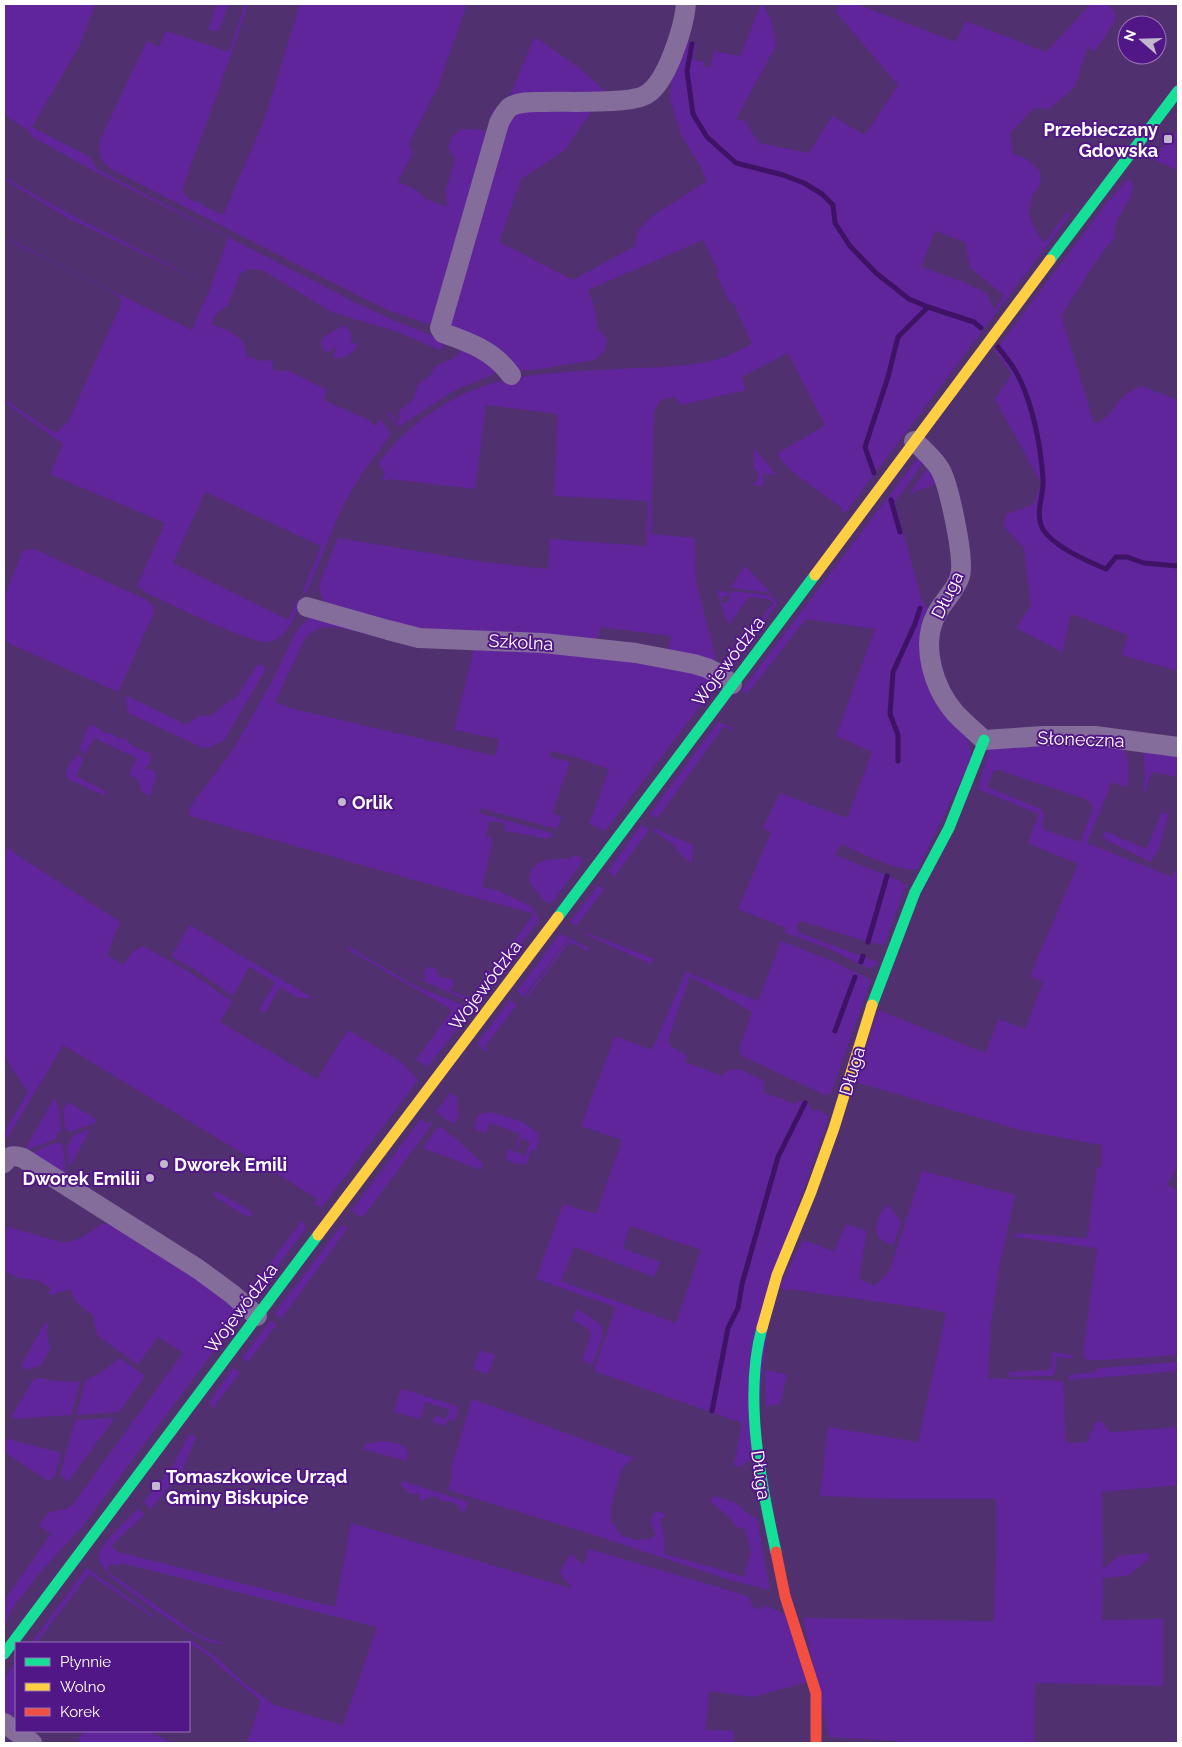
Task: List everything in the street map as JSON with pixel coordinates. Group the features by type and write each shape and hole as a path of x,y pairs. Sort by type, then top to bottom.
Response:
{"main road":[{"name":"Wojewódzka","path":"4,1654 1178,91"},
{"name":"Długa","path":"816,1743 816,1693 785,1596 762,1489 756,1434 754,1386 759,1339 777,1275 812,1192 834,1128 878,987 915,892 949,828 984,740"}],"street":[{"path":"511,374 505,366 485,350 443,333 440,328 499,123 510,108 525,102 628,100 648,94 656,86 670,59 681,28 686,4"},
{"name":"Długa","path":"914,441 933,459 941,470 961,554 962,566 960,578 936,615 929,638 933,672 941,691 956,713 984,740"},
{"name":"Szkolna","path":"307,607 420,638 543,643 645,655 707,668 732,684"},
{"name":"Słoneczna","path":"984,740 1044,736 1095,736 1178,747"},
{"path":"4,1162 9,1157 15,1155 23,1158 198,1270 232,1294 257,1316"},
{"path":"4,1723 15,1731"},
{"path":"17,1732 32,1743"}],"shaded area":[{"path":"4,4 95,4 80,45 32,127 90,157 96,168 108,175 356,303 395,321 475,352 496,372 453,391 399,427 387,413 389,412 398,423 400,410 413,400 418,384 429,377 435,367 457,356 461,349 443,343 444,346 440,350 395,331 332,312 262,270 250,269 241,273 227,306 216,314 211,324 239,338 246,349 247,356 260,361 273,361 272,366 275,371 289,371 327,390 324,400 368,420 375,426 381,419 391,434 363,472 343,505 306,594 303,591 321,546 205,492 173,563 288,620 299,598 294,618 290,625 281,637 275,640 269,642 260,641 229,631 149,594 137,586 165,523 50,474 63,444 4,402 4,399 50,430 57,432 68,422 122,302 121,298 114,293 16,244 4,236 192,330 211,286 228,238 96,172 31,136 28,130 4,115"},
{"path":"217,4 228,4 219,30 210,31 209,27"},
{"path":"245,4 248,4 232,53 182,190 185,196 223,215 265,118 300,4 467,4 437,89 409,144 413,153 398,182 417,190 426,199 447,207 446,189 455,160 448,147 452,137 461,129 492,132 431,325 388,310 365,299 111,169 102,160 99,149 100,140 147,41 159,47 166,31 229,52"},
{"path":"761,4 763,4 771,20 776,46 736,119 745,121 759,143 809,153 832,116 865,135 898,85 835,11 841,4 856,4 956,42 966,21 1046,52 1091,4 1106,4 1114,9 1112,12 1115,12 1116,19 1096,50 1091,50 1088,45 1075,87 1049,109 1034,108 1010,133 1013,154 1027,159 1040,171 1039,186 1029,208 1033,224 1044,243 1067,212 1070,215 845,513 841,511 843,509 790,470 777,454 825,425 788,353 741,377 746,390 681,405 675,398 667,398 658,405 654,412 651,534 694,538 696,581 717,664 668,652 671,636 601,627 596,642 424,633 325,604 319,590 320,581 338,538 484,562 548,569 550,539 646,546 648,501 554,496 558,414 486,405 475,489 390,479 382,481 385,471 378,464 403,435 418,422 451,401 487,385 520,377 576,371 696,364 725,357 752,344 733,302 730,303 716,274 719,272 703,240 588,290 594,305 598,329 607,339 603,353 598,358 590,361 532,370 517,370 444,329 512,113 595,106 564,151 521,179 499,242 573,280 635,246 638,230 652,216 706,182 702,169 682,137 670,100 672,66 684,33 692,29 687,33 685,42 697,44 693,59 704,62 703,66 710,68 714,51 740,56","holes":["935,231 965,242 970,268 1004,295 994,310 986,293 961,281 921,267"]},
{"path":"534,38 540,40 583,71 608,94 526,98 492,121 491,110 500,107 508,101"},
{"path":"1178,128 1178,170 1156,161 1157,155"},
{"path":"4,177 71,215 211,286 64,216 4,179"},
{"path":"1130,180 1132,185 1131,196 1116,224 1115,240 1111,241 1093,266 1061,316 1094,423 1107,417 1123,397 1141,386 1178,400 1178,671 1122,655 1128,635 1071,614 1062,652 1016,628 1031,606 1024,548 1003,526 1007,514 1034,504 1041,483 995,399 1012,374 995,351 1105,205 1126,181"},
{"path":"345,325 351,334 351,342 358,345 348,355 342,358 335,358 332,356 336,351 335,346 329,352 324,351 321,342 325,336"},
{"path":"754,448 775,473 774,475 764,473 763,486 753,485 753,483 758,482 758,470 754,470"},
{"path":"920,455 925,461 895,502 922,601 931,612 928,636 966,732 972,758 918,869 900,868 890,865 841,844 835,855 896,879 906,885 884,945 868,942 801,921 797,925 799,933 878,962 871,969 830,949 784,932 786,928 738,909 771,832 763,828 780,793 847,818 872,752 836,736 875,629 806,619 747,694 742,690"},
{"path":"929,466 939,483 909,494"},
{"path":"28,549 36,550 145,599 154,606 154,613 118,692 4,641 4,597 22,552"},
{"path":"745,566 773,595 766,592 732,588 732,585"},
{"path":"717,590 729,593 728,596 721,597 722,603 728,602 731,591 768,595 776,599 777,604 727,669 724,668 773,603 769,599 749,597 729,624"},
{"path":"316,616 367,630 368,635 334,627 318,629 311,633 305,639 275,702 294,709 495,756 499,739 454,730 474,648 544,650 691,668 718,683 605,831 589,824 609,769 551,751 549,757 570,762 552,813 562,817 557,829 480,808 479,813 554,834 546,839 505,831 505,823 489,821 486,836 492,838 492,843 482,887 497,890 530,906 534,909 539,920 476,1004 423,981 390,963 426,981 424,971 429,967 435,968 440,978 446,977 453,980 454,986 449,990 472,999 534,914 190,816 190,807 234,748 271,683 297,630 309,618"},
{"path":"257,665 263,665 266,669 223,742 211,747 203,748 128,713 125,695 187,725 203,715 211,716 230,700 236,698"},
{"path":"718,722 734,728 732,730 724,726 657,819 650,814"},
{"path":"91,725 96,726 103,732 115,735 119,739 124,738 133,746 149,753 151,758 149,765 144,768 155,771 156,778 150,796 142,792 137,778 129,775 137,758 94,738 85,754 81,751 80,746"},
{"path":"1063,740 1123,749 1128,762 1127,787 1112,782 1087,843 1172,877 1178,865 1178,1165 1167,1185 1178,1190 1178,1355 1103,1360 1088,1360 1084,1358 1097,1248 1014,1237 1016,1233 1087,1238 1097,1167 1101,1167 1102,1145 1024,1131 855,1082 878,1010 985,1053 999,1019 1025,1029 1043,982 1030,976 1078,864 1028,843 1039,814 978,789 990,744","holes":["998,770 1086,799 1093,806 1080,842 1045,830 1042,825 1044,814 1041,809 987,787 993,772"]},
{"path":"1143,748 1178,752 1178,777 1152,772 1145,792 1143,792 1145,777"},
{"path":"77,755 84,758 76,776 107,792 103,795 68,779 67,769"},
{"path":"1162,812 1169,814 1158,851 1151,862 1102,838 1105,831 1144,848 1147,847"},
{"path":"641,825 649,830 614,877 608,871"},
{"path":"653,828 691,844 693,846 692,864 680,854 674,845 653,830"},
{"path":"4,846 120,922 107,955 124,965 131,953 143,946 191,973 232,1001 220,1022 317,1079 348,1030 403,1063 415,1076 418,1080 322,1207 314,1204 318,1199 63,1045 7,1139 4,1138 4,1133 28,1092 4,1057"},
{"path":"573,856 578,856 583,861 551,904 543,900 529,881 533,867 543,861 570,859"},
{"path":"598,885 604,889 576,926 570,922"},
{"path":"190,925 314,999 296,997 280,987 265,1013 259,1010 275,982 249,967 233,996 194,969 171,956"},
{"path":"585,932 654,959 651,964 587,935"},
{"path":"560,934 569,937 523,997 517,991"},
{"path":"570,938 590,949 588,951 570,942 528,997 526,996"},
{"path":"781,941 832,961 871,980 831,1094 825,1095 742,1056 739,1049 752,1012 690,976 668,1040 670,1046 687,1055 685,1062 722,1076 726,1072 737,1069 748,1073 764,1081 763,1092 795,1104 799,1101 810,1105 811,1110 819,1110 829,1117 774,1274 753,1459 741,1467 734,1465 742,1423 594,1371 616,1307 536,1279 563,1204 596,1214 622,1140 581,1126 615,1036 652,1050 686,972 758,1001","holes":["630,1226 701,1250 676,1323 561,1281 574,1247 654,1277 660,1262 623,1248"]},
{"path":"349,947 417,987 463,1005 469,1013 428,1067 416,1060 452,1010 347,949"},
{"path":"510,1000 517,1005 485,1046 488,1049 486,1051 477,1043"},
{"path":"450,1093 458,1098 457,1107 459,1114 455,1124 436,1112"},
{"path":"54,1098 58,1104 61,1130 57,1134 56,1139 24,1151"},
{"path":"68,1102 97,1120 95,1123 70,1132 65,1129 63,1110"},
{"path":"490,1112 523,1122 538,1133 539,1139 536,1151 531,1149 527,1164 518,1164 505,1159 509,1149 525,1156 530,1142 521,1138 517,1149 515,1148 520,1134 490,1123 486,1133 474,1129 478,1115"},
{"path":"421,1119 427,1124 429,1122 433,1123 363,1217 358,1215 352,1210"},
{"path":"439,1126 483,1164 481,1170 423,1148"},
{"path":"91,1129 69,1168 67,1145 71,1141 72,1136"},
{"path":"57,1142 63,1145 66,1174 29,1154"},
{"path":"922,1171 1015,1195 999,1268 991,1323 988,1378 1063,1381 1066,1443 1088,1442 1089,1433 1094,1429 1097,1421 1103,1423 1108,1430 1113,1432 1178,1427 1178,1485 1102,1492 1103,1569 1119,1556 1148,1553 1149,1559 1127,1576 1103,1578 1102,1620 1163,1619 1163,1686 1035,1683 1034,1743 898,1743 897,1741 829,1737 803,1618 994,1621 996,1499 889,1499 820,1496 828,1427 918,1442 946,1313 789,1289 788,1292 779,1287 803,1240 834,1251 846,1224 867,1231 859,1279 875,1286 890,1270"},
{"path":"215,1191 251,1211 251,1216 246,1216 215,1197 213,1193"},
{"path":"888,1204 901,1222 894,1244 889,1244 878,1237 876,1230 880,1213"},
{"path":"302,1220 306,1228 253,1299 247,1294"},
{"path":"112,1222 201,1276 241,1315 82,1527 37,1576 11,1611 4,1629 4,1601 51,1534 39,1526 49,1512 67,1509 73,1504 183,1353 158,1337 138,1365 97,1335 93,1316 76,1302 70,1289 51,1295 48,1294 51,1288 37,1280 19,1278 4,1271 4,1226 62,1242 73,1241 100,1225"},
{"path":"342,1225 348,1228 281,1319 275,1313"},
{"path":"577,1309 596,1321 603,1331 593,1365 582,1360 591,1335 589,1329 572,1320"},
{"path":"270,1321 277,1324 248,1362 242,1358"},
{"path":"47,1323 49,1326 46,1330 50,1348 41,1365 27,1370 21,1366 43,1326"},
{"path":"480,1350 495,1355 488,1374 473,1369"},
{"path":"1053,1352 1073,1355 1072,1359 1057,1357 1055,1373 1052,1376 1010,1377 1008,1372 1049,1370 1052,1364 1051,1354"},
{"path":"120,1358 145,1376 119,1412 76,1415 86,1380 102,1372"},
{"path":"1178,1362 1178,1371 1069,1380 1070,1375 1094,1372 1099,1368"},
{"path":"233,1368 240,1373 215,1405 220,1409 211,1406 210,1401"},
{"path":"765,1370 787,1374 780,1404 766,1406"},
{"path":"40,1378 80,1382 71,1415 15,1419 12,1416 32,1381"},
{"path":"403,1389 457,1406 455,1421 448,1419 446,1426 435,1423 434,1419 436,1416 446,1419 449,1409 425,1402 420,1419 393,1412"},
{"path":"472,1399 634,1458 621,1470 611,1508 611,1521 622,1536 636,1540 650,1539 656,1535 650,1520 655,1511 666,1514 660,1521 664,1534 665,1554 746,1577 745,1571 751,1552 745,1529 737,1527 725,1513 710,1502 713,1496 733,1502 757,1519 770,1590 737,1582 448,1490 452,1476 451,1468"},
{"path":"115,1418 68,1482 60,1475 75,1420"},
{"path":"189,1434 196,1437 182,1471 151,1509 144,1502 172,1467"},
{"path":"4,1438 61,1453 55,1475 49,1481 4,1452"},
{"path":"383,1441 401,1445 408,1452 406,1461 363,1449 366,1444"},
{"path":"402,1481 468,1502 465,1510 461,1512 458,1505 450,1501 441,1501 439,1497 436,1498 434,1496 420,1501 419,1494 409,1493 401,1485"},
{"path":"138,1509 145,1514 111,1546 118,1552 335,1607 351,1523 573,1589 559,1573 570,1554 584,1565 589,1549 728,1590 749,1597 753,1607 760,1610 764,1605 785,1614 807,1682 753,1697 709,1691 706,1730 734,1731 733,1743 247,1743 261,1701 212,1658 190,1644 190,1642 187,1642 186,1639 194,1642 218,1659 243,1682 274,1705 343,1725 377,1627 121,1563 119,1566 111,1564 108,1566 107,1571 198,1635 225,1644 214,1643 184,1629 150,1607 112,1578 104,1568 99,1558 103,1546"},
{"path":"87,1568 154,1616 154,1618 89,1574 37,1642 32,1642"},
{"path":"15,1662 15,1710 12,1715 15,1717 15,1723 4,1715 4,1678"},
{"path":"83,1732 149,1732 172,1743 77,1743"}],"waterway":[{"path":"692,44 687,71 693,114 707,137 736,163 783,175 804,183 822,194 833,205 835,223 850,246 876,273 909,299 974,322 981,328"},
{"path":"874,473 865,447 888,377 898,337 928,307"},
{"path":"998,347 1012,365 1022,383 1035,424 1043,479 1040,519 1045,532 1051,539 1069,552 1106,569 1116,557 1127,557 1144,563 1178,566"},
{"path":"891,500 900,532"},
{"path":"898,761 898,735 890,714 893,672 915,624 920,608"},
{"path":"868,942 887,876"},
{"path":"861,962 863,956"},
{"path":"835,1031 855,977"},
{"path":"712,1411 728,1328 738,1308 742,1284 778,1157 805,1103"}],"traffic: fast":[{"path":"1050,260 1178,91"},
{"path":"558,917 815,575"},
{"path":"872,1005 915,892 949,828 984,740"},
{"path":"4,1654 318,1235"},
{"path":"762,1328 754,1383 754,1411 760,1469 776,1552"}],"traffic: slow":[{"path":"815,575 1050,260"},
{"path":"318,1235 558,917"},
{"path":"762,1328 777,1275 811,1192 834,1128 872,1005"}],"traffic: jam":[{"path":"776,1552 785,1596 816,1693 816,1743"}],"place":[{"name":"Przebieczany Gdowska","path":"1168,139"},
{"name":"Orlik","path":"342,802"},
{"name":"Dworek Emili","path":"164,1164"},
{"name":"Dworek Emilii","path":"150,1178"},
{"name":"Tomaszkowice Urząd Gminy Biskupice","path":"156,1486"}]}
